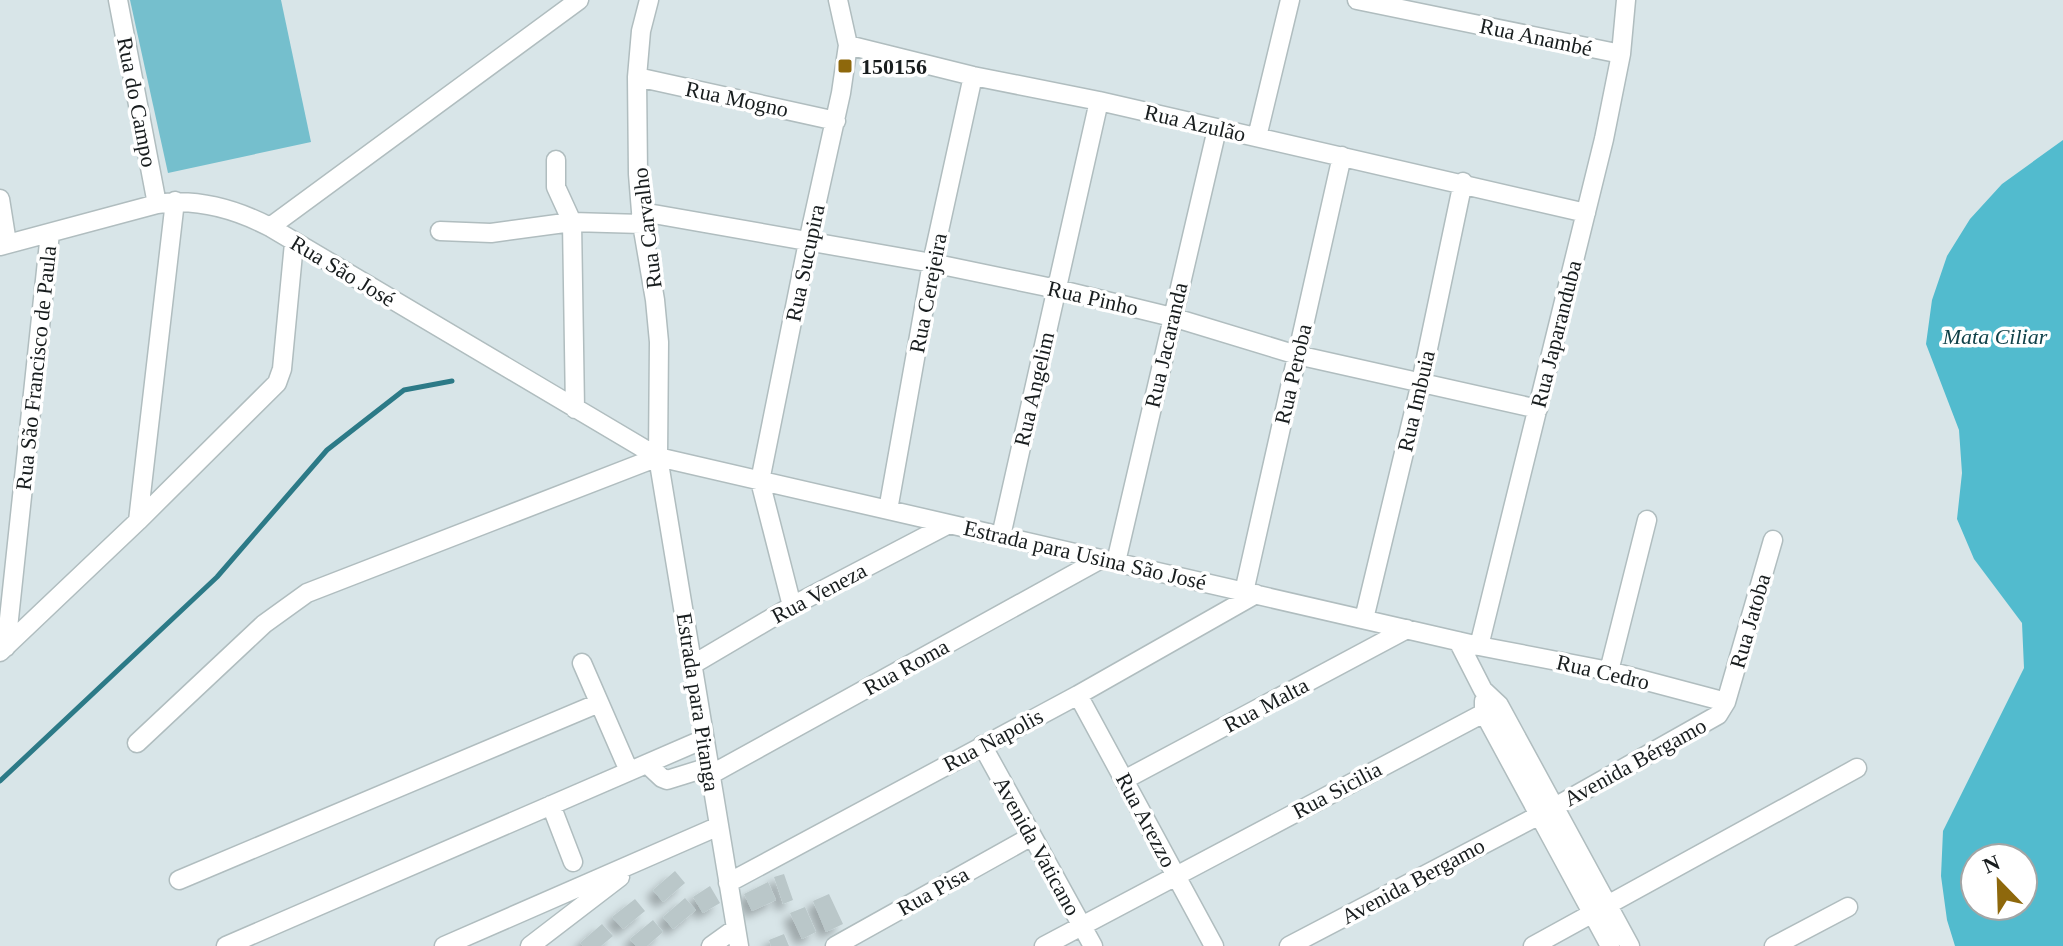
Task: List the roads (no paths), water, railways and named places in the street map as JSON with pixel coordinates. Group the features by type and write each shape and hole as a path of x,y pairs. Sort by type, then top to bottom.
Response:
{"street":[{"name":"Rua do Campo","path":"118,0 166,202 138,521"},
{"path":"270,227 579,0"},
{"name":"Rua Carvalho","path":"649,0 641,31 637,77 638,174 659,342 658,457"},
{"path":"838,0 848,45"},
{"path":"1257,137 1290,0"},
{"name":"Rua Anambé","path":"1357,0 1621,54"},
{"name":"Rua Japaranduba","path":"1479,646 1586,213 1621,54 1626,0"},
{"name":"Rua Azulão","path":"848,45 973,76 1463,182 1586,213"},
{"name":"Rua Sucupira","path":"760,481 808,242 836,121 848,45"},
{"name":"Rua Cerejeira","path":"888,510 932,263 973,76"},
{"name":"Rua Mogno","path":"637,77 836,121"},
{"name":"Rua Angelim","path":"1001,536 1099,101"},
{"name":"Rua Jacaranda","path":"1108,560 1172,317 1217,129"},
{"name":"Rua Peroba","path":"1250,593 1297,355 1342,156"},
{"path":"556,160 556,187 572,222 575,409"},
{"name":"Rua Imbuia","path":"1364,619 1421,382 1463,182"},
{"path":"0,199 4,244"},
{"name":"Rua São José","path":"4,244 166,202 229,210 270,227 658,457"},
{"name":"Rua Pinho","path":"440,231 491,233 572,222 642,218 808,242 1057,289 1172,317 1297,355 1538,409"},
{"name":"Rua São Francisco de Paula","path":"3,649 50,233"},
{"path":"3,649 277,383 282,369 294,243"},
{"path":"137,743 264,624 307,593 658,457"},
{"name":"Estrada para Usina São José","path":"658,457 1458,641"},
{"name":"Estrada para Pitanga","path":"658,457 737,937"},
{"path":"760,481 792,606"},
{"path":"1609,671 1647,520"},
{"name":"Rua Veneza","path":"692,665 792,606 949,524"},
{"name":"Rua Jatoba","path":"1726,702 1773,540"},
{"name":"Rua Roma","path":"638,768 667,780 710,771 1108,560"},
{"name":"Rua Napolis","path":"728,883 1078,695 1250,593"},
{"name":"Rua Malta","path":"1124,780 1407,629"},
{"path":"1458,641 1479,646"},
{"path":"1458,641 1545,812 1600,910 1630,946"},
{"name":"Rua Cedro","path":"1479,646 1609,671 1726,702"},
{"path":"582,663 599,703 638,768"},
{"name":"Rua Arezzo","path":"1078,695 1214,946"},
{"name":"Avenida Bérgamo","path":"1545,812 1707,722 1718,715 1726,702"},
{"path":"179,880 599,703"},
{"name":"Rua Sicilia","path":"1044,946 1492,709"},
{"path":"226,946 704,739"},
{"name":"Avenida Vaticano","path":"982,745 1093,946"},
{"path":"1533,946 1857,768"},
{"path":"551,805 573,862"},
{"name":"Avenida Bergamo","path":"1289,946 1545,812"},
{"path":"444,946 719,826"},
{"name":"Rua Pisa","path":"835,946 1032,836"},
{"path":"530,946 641,861"},
{"path":"1774,946 1848,907"},
{"path":"1600,910 1610,946"},
{"path":"711,946 737,937"}],"waterway":[{"path":"0,781 217,577 327,450 404,390 452,381"}],"place":[{"name":"150156","path":"845,66"}],"park label":[{"name":"Mata Ciliar","path":"1995,336"}]}
